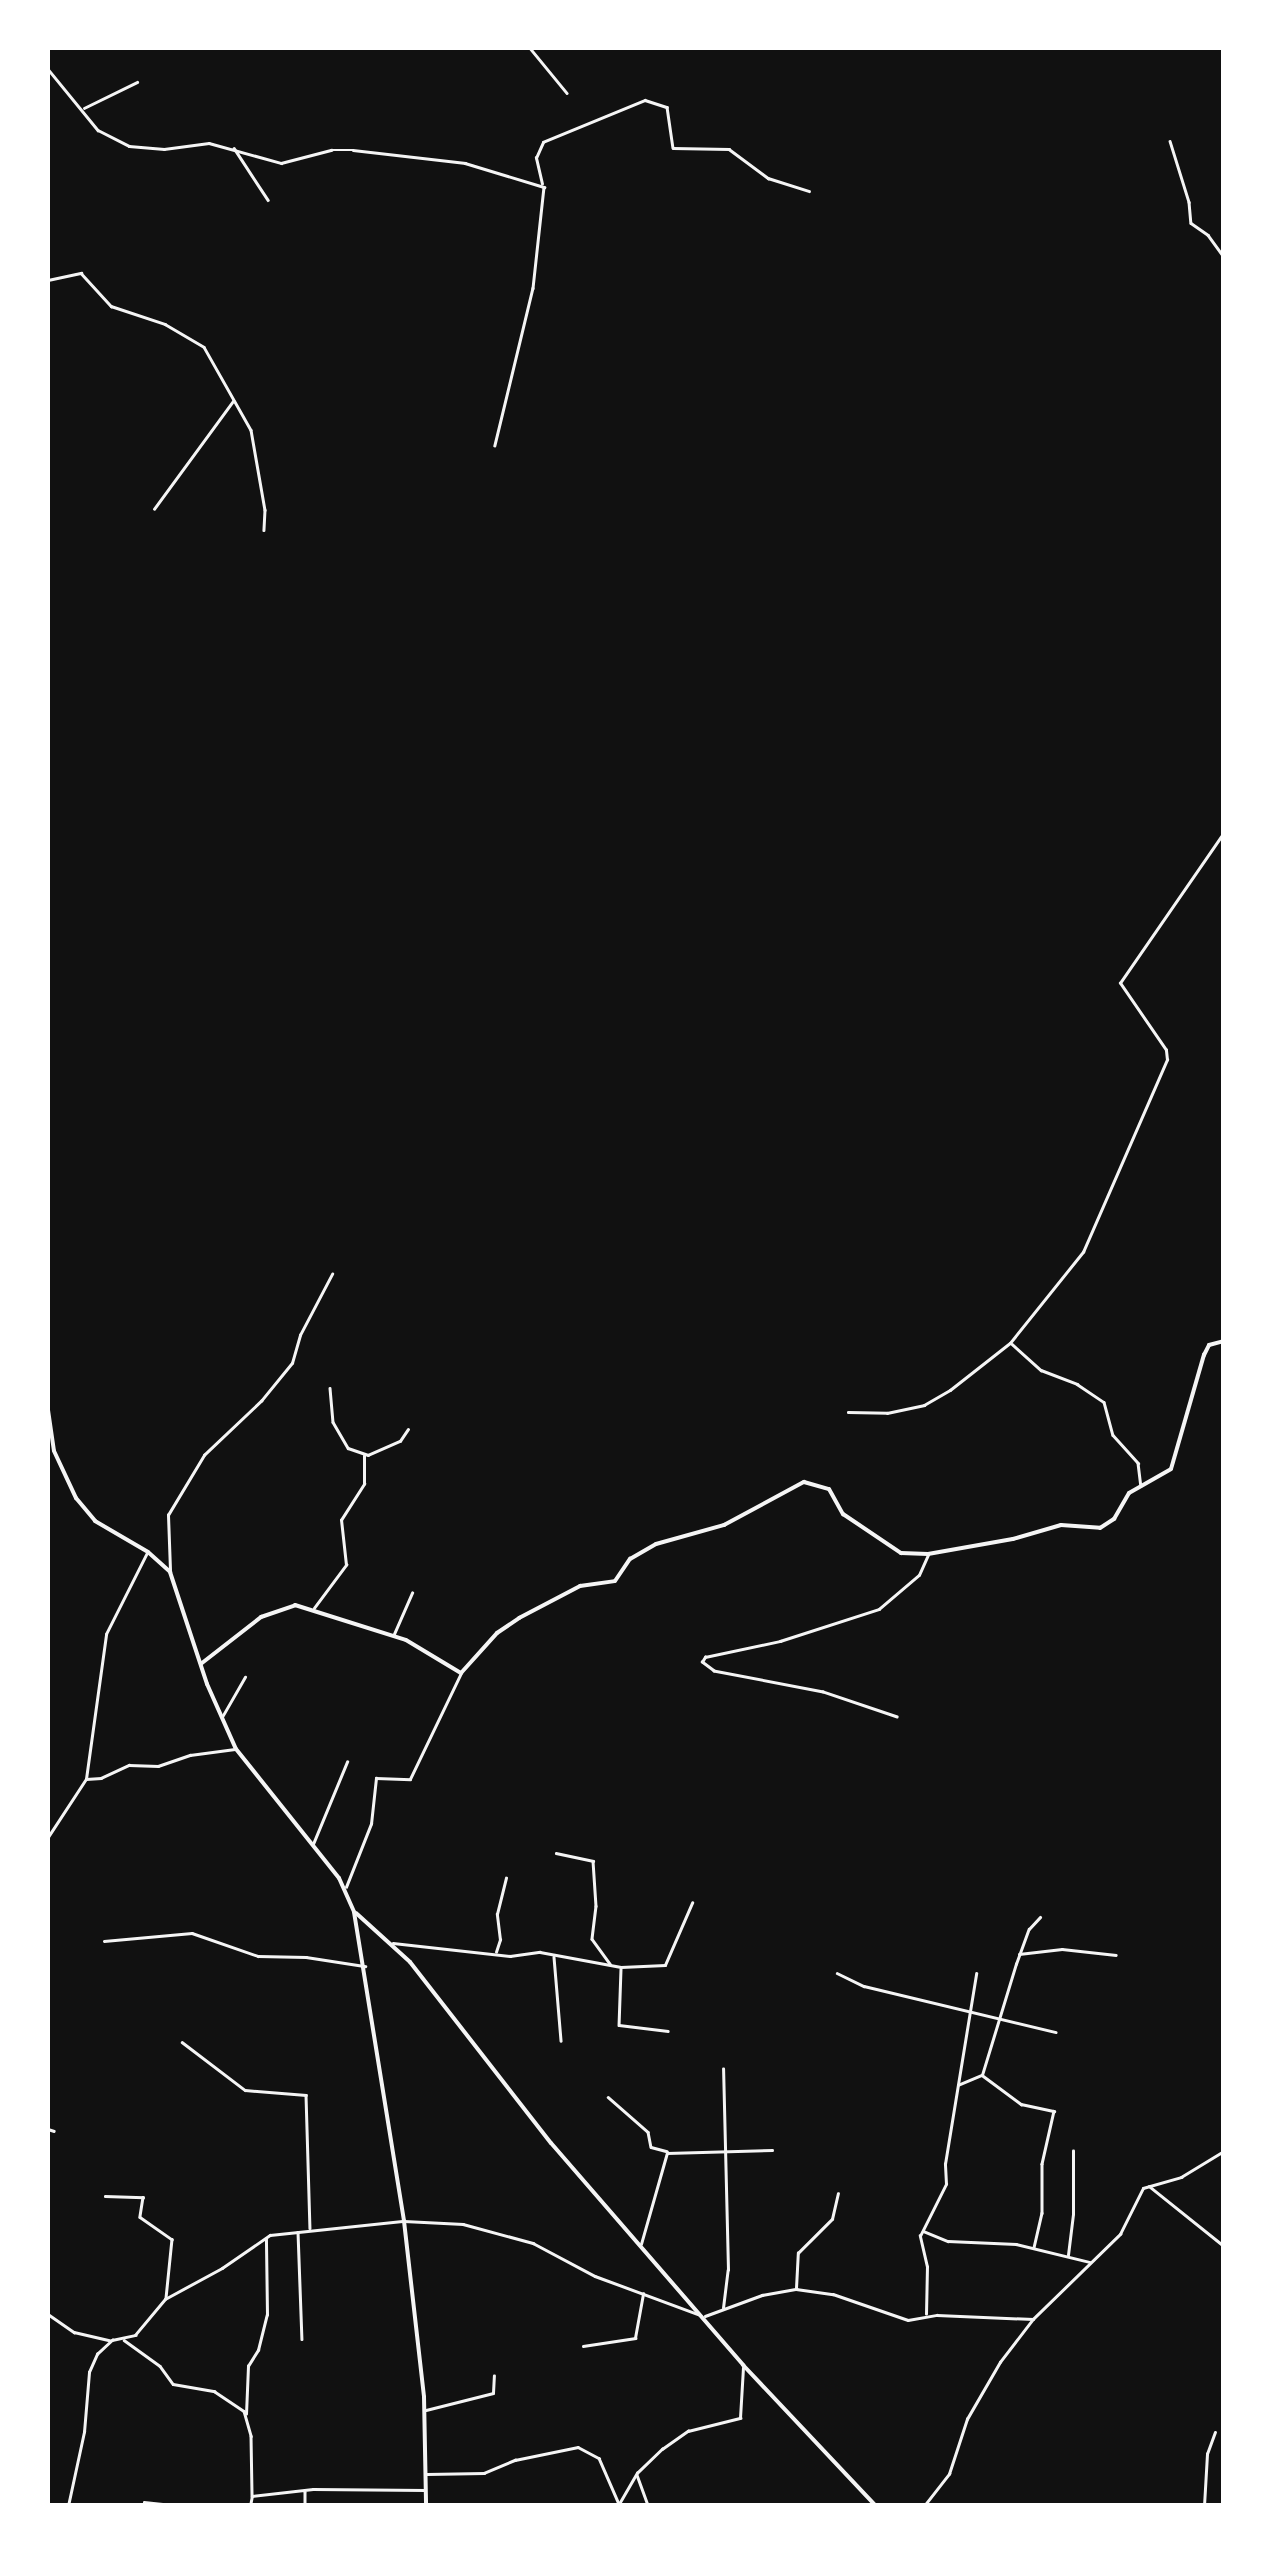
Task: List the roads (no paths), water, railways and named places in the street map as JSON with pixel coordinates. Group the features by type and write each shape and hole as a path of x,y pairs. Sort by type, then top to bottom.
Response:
{"street":[{"path":"530,48 566,93"},
{"path":"48,68 98,130 129,146 164,150 209,143 281,162 342,149 465,163 542,185"},
{"path":"83,109 138,82"},
{"path":"495,445 533,288 546,191 536,158 543,142 645,100 667,107 673,148 729,150 768,178 810,192"},
{"path":"1170,141 1191,223 1208,235 1224,257"},
{"path":"233,147 268,200"},
{"path":"48,280 81,273 118,310 157,321 198,341 251,430 266,510 264,530"},
{"path":"154,509 233,401"},
{"path":"848,1412 887,1414 924,1404 950,1390 1010,1343 1083,1252 1167,1060 1166,1050 1120,983 1224,832"},
{"path":"332,1274 300,1336 292,1363 261,1402 204,1456 168,1515 170,1572 221,1719 236,1749 345,1888 354,1912 404,2221 425,2411 426,2506"},
{"path":"345,1888 371,1824 376,1778 410,1778 461,1673 497,1634 519,1618 580,1586 615,1581 636,1555 669,1539 724,1525 796,1484 829,1489 843,1514 892,1550 928,1554 1013,1539 1062,1525 1100,1528 1114,1518 1129,1493 1171,1469 1204,1355 1209,1345 1224,1341"},
{"path":"1010,1343 1041,1370 1076,1384 1104,1402 1113,1435 1138,1463 1141,1487"},
{"path":"330,1388 336,1432 348,1448 364,1456 389,1447 408,1429"},
{"path":"48,1410 54,1451 76,1498 95,1521 148,1552 170,1572"},
{"path":"313,1609 346,1566 342,1520 364,1484 364,1456"},
{"path":"48,1836 86,1779 106,1634 148,1552"},
{"path":"897,1717 838,1696 714,1671 702,1662 879,1610 919,1574 928,1554"},
{"path":"394,1636 412,1593"},
{"path":"202,1663 272,1610 295,1604 344,1623 394,1636 461,1673"},
{"path":"221,1719 245,1677"},
{"path":"86,1779 101,1778 129,1765 158,1766 190,1755 236,1749"},
{"path":"312,1845 347,1762"},
{"path":"556,1853 593,1861 596,1906 592,1938 611,1965"},
{"path":"495,1953 500,1940 497,1914 506,1878"},
{"path":"390,1942 554,1955 622,1967 668,1962 692,1903"},
{"path":"354,1912 410,1962 552,2143 743,2365 876,2506"},
{"path":"956,2086 982,2075 1019,1954 1031,1925 1040,1917"},
{"path":"104,1940 192,1933 258,1956 306,1956 365,1966"},
{"path":"1019,1954 1062,1949 1116,1955"},
{"path":"554,1955 561,2041"},
{"path":"622,1967 619,2026 668,2031"},
{"path":"837,1973 864,1986 1056,2032"},
{"path":"926,2316 928,2266 922,2230 946,2184 956,2086 976,1974"},
{"path":"182,2042 245,2090 306,2095 310,2230"},
{"path":"722,2309 728,2270 724,2070"},
{"path":"982,2075 1029,2108 1054,2111 1042,2164 1042,2213 1034,2247"},
{"path":"608,2097 648,2132 651,2147 669,2152 772,2150"},
{"path":"48,2129 54,2130"},
{"path":"1068,2256 1074,2214 1073,2151"},
{"path":"924,2506 949,2474 981,2393 1033,2318 1127,2224 1148,2185 1181,2177 1224,2151"},
{"path":"641,2244 669,2152"},
{"path":"1148,2185 1224,2246"},
{"path":"796,2289 798,2253 832,2220 838,2194"},
{"path":"105,2196 144,2197 140,2217 172,2240 166,2299"},
{"path":"48,2314 74,2332 122,2339 139,2331 166,2299 265,2238 404,2221 463,2224 534,2242 595,2276 704,2316 762,2294 796,2289 832,2294 903,2320 926,2316 1033,2318"},
{"path":"922,2230 958,2242 1034,2247 1092,2262"},
{"path":"298,2231 302,2339"},
{"path":"250,2506 248,2366 258,2350 268,2315 265,2238"},
{"path":"584,2346 634,2338 643,2292"},
{"path":"122,2339 150,2357 172,2384 214,2392 246,2414"},
{"path":"68,2506 84,2432 91,2366 112,2340"},
{"path":"618,2505 637,2473 688,2431 740,2418 743,2365"},
{"path":"425,2411 493,2393 494,2376"},
{"path":"1204,2506 1207,2454 1215,2432"},
{"path":"426,2474 484,2474 516,2460 578,2447 598,2458 618,2505"},
{"path":"637,2473 648,2506"},
{"path":"252,2496 304,2490 426,2490"},
{"path":"304,2490 305,2506"},
{"path":"144,2502 182,2506"}]}
